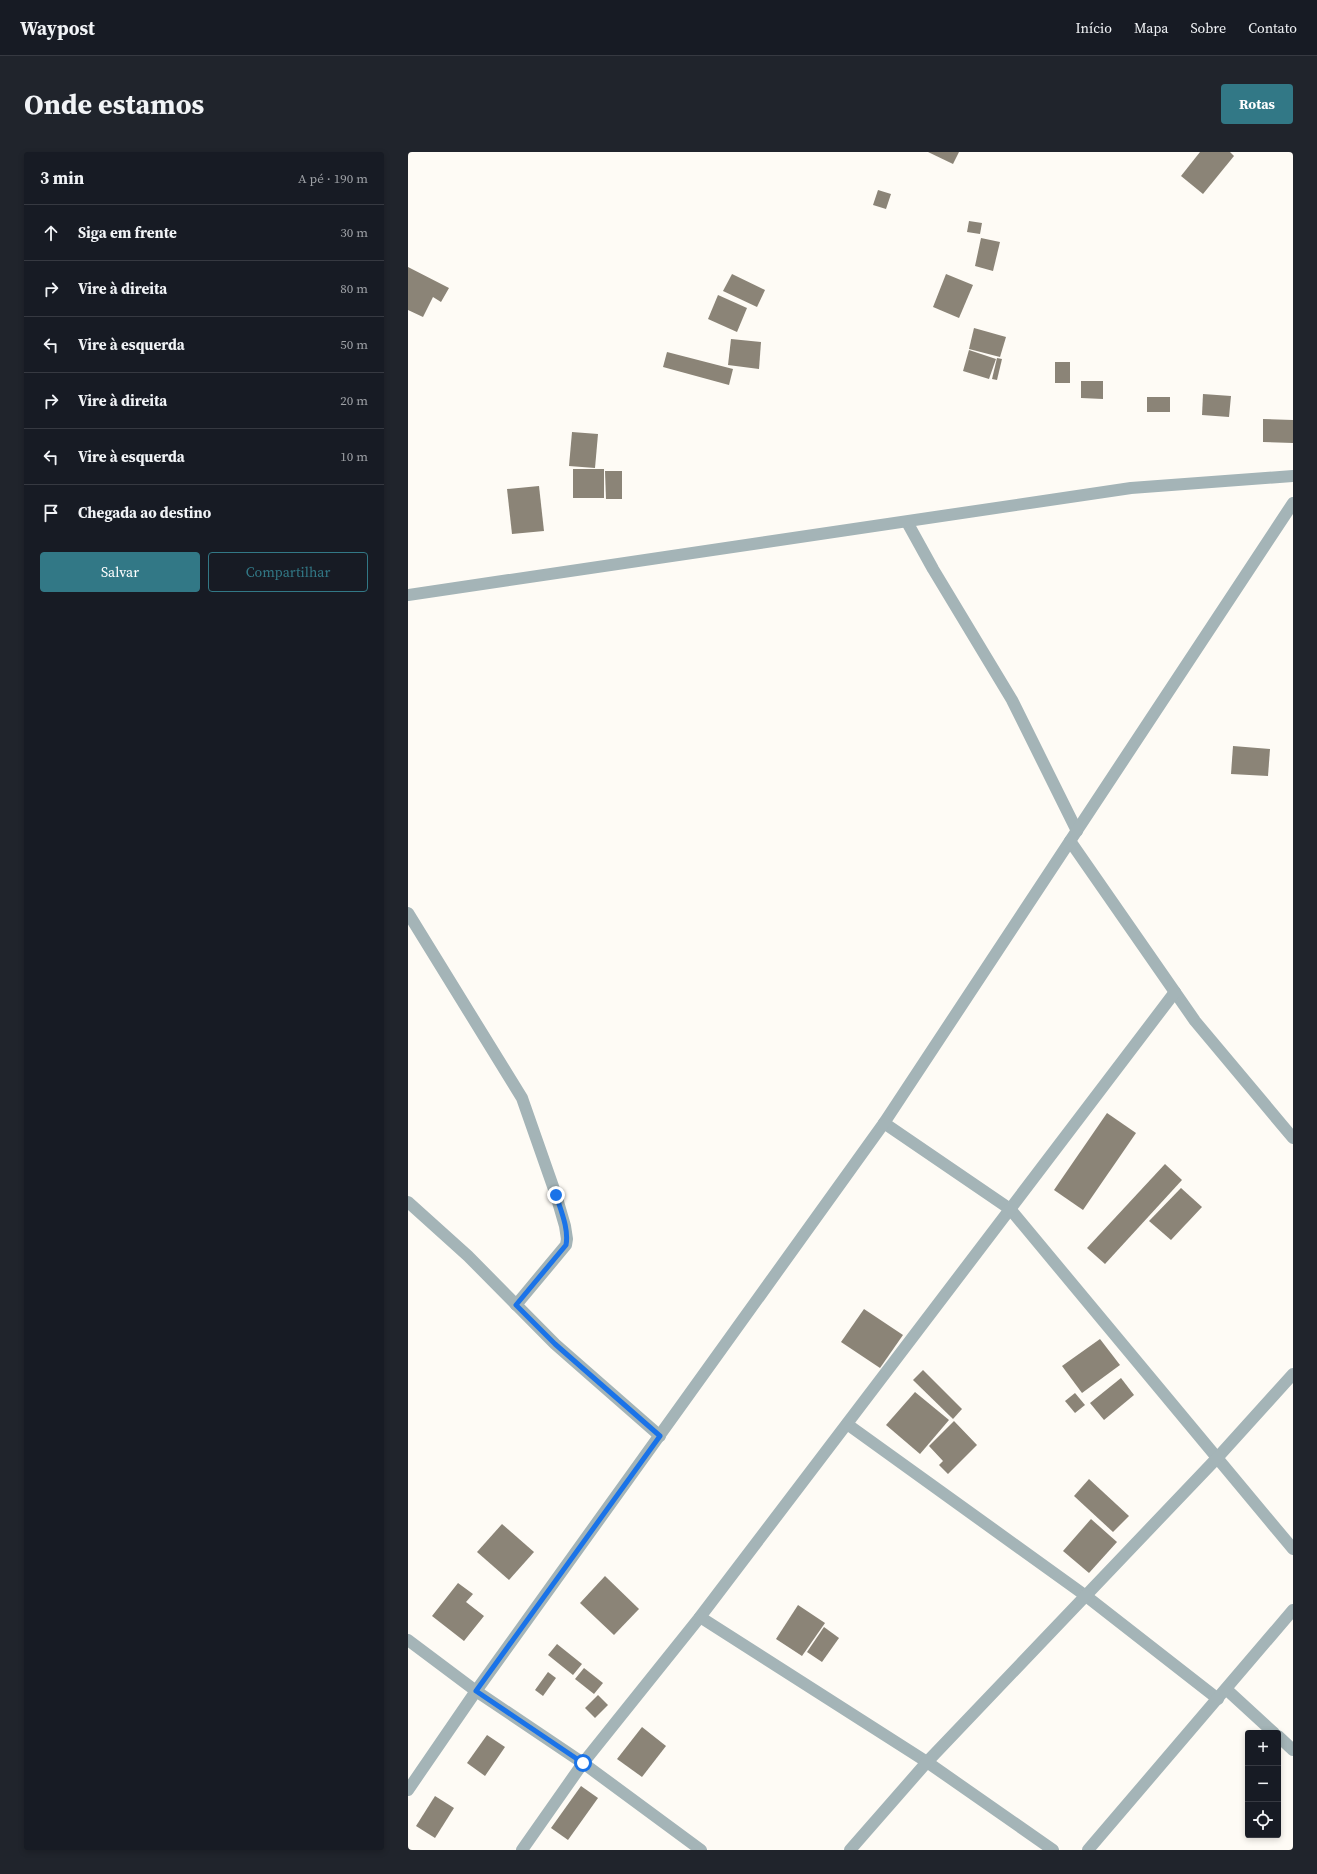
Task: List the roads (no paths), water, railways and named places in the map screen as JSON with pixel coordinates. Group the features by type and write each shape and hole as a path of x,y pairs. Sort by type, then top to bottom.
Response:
{"street":[{"path":"408,595 1131,488 1293,476"},
{"path":"408,1790 476,1691 884,1124 1293,503"},
{"path":"907,522 933,569 1012,700 1074,836 1195,1022 1293,1138"},
{"path":"408,913 522,1098 556,1195 565,1226 567,1239 566,1245 516,1305"},
{"path":"522,1850 583,1763 700,1618 1175,992"},
{"path":"884,1124 1010,1209 1293,1549"},
{"path":"408,1202 468,1256 555,1344 660,1436"},
{"path":"850,1850 927,1762 1218,1458 1293,1374"},
{"path":"847,1424 1086,1596 1218,1699"},
{"path":"1088,1850 1293,1610"},
{"path":"700,1618 927,1762 1053,1850"},
{"path":"408,1640 476,1691 583,1763 701,1850"},
{"path":"1226,1689 1271,1730"},
{"path":"1281,1739 1293,1750"}]}
